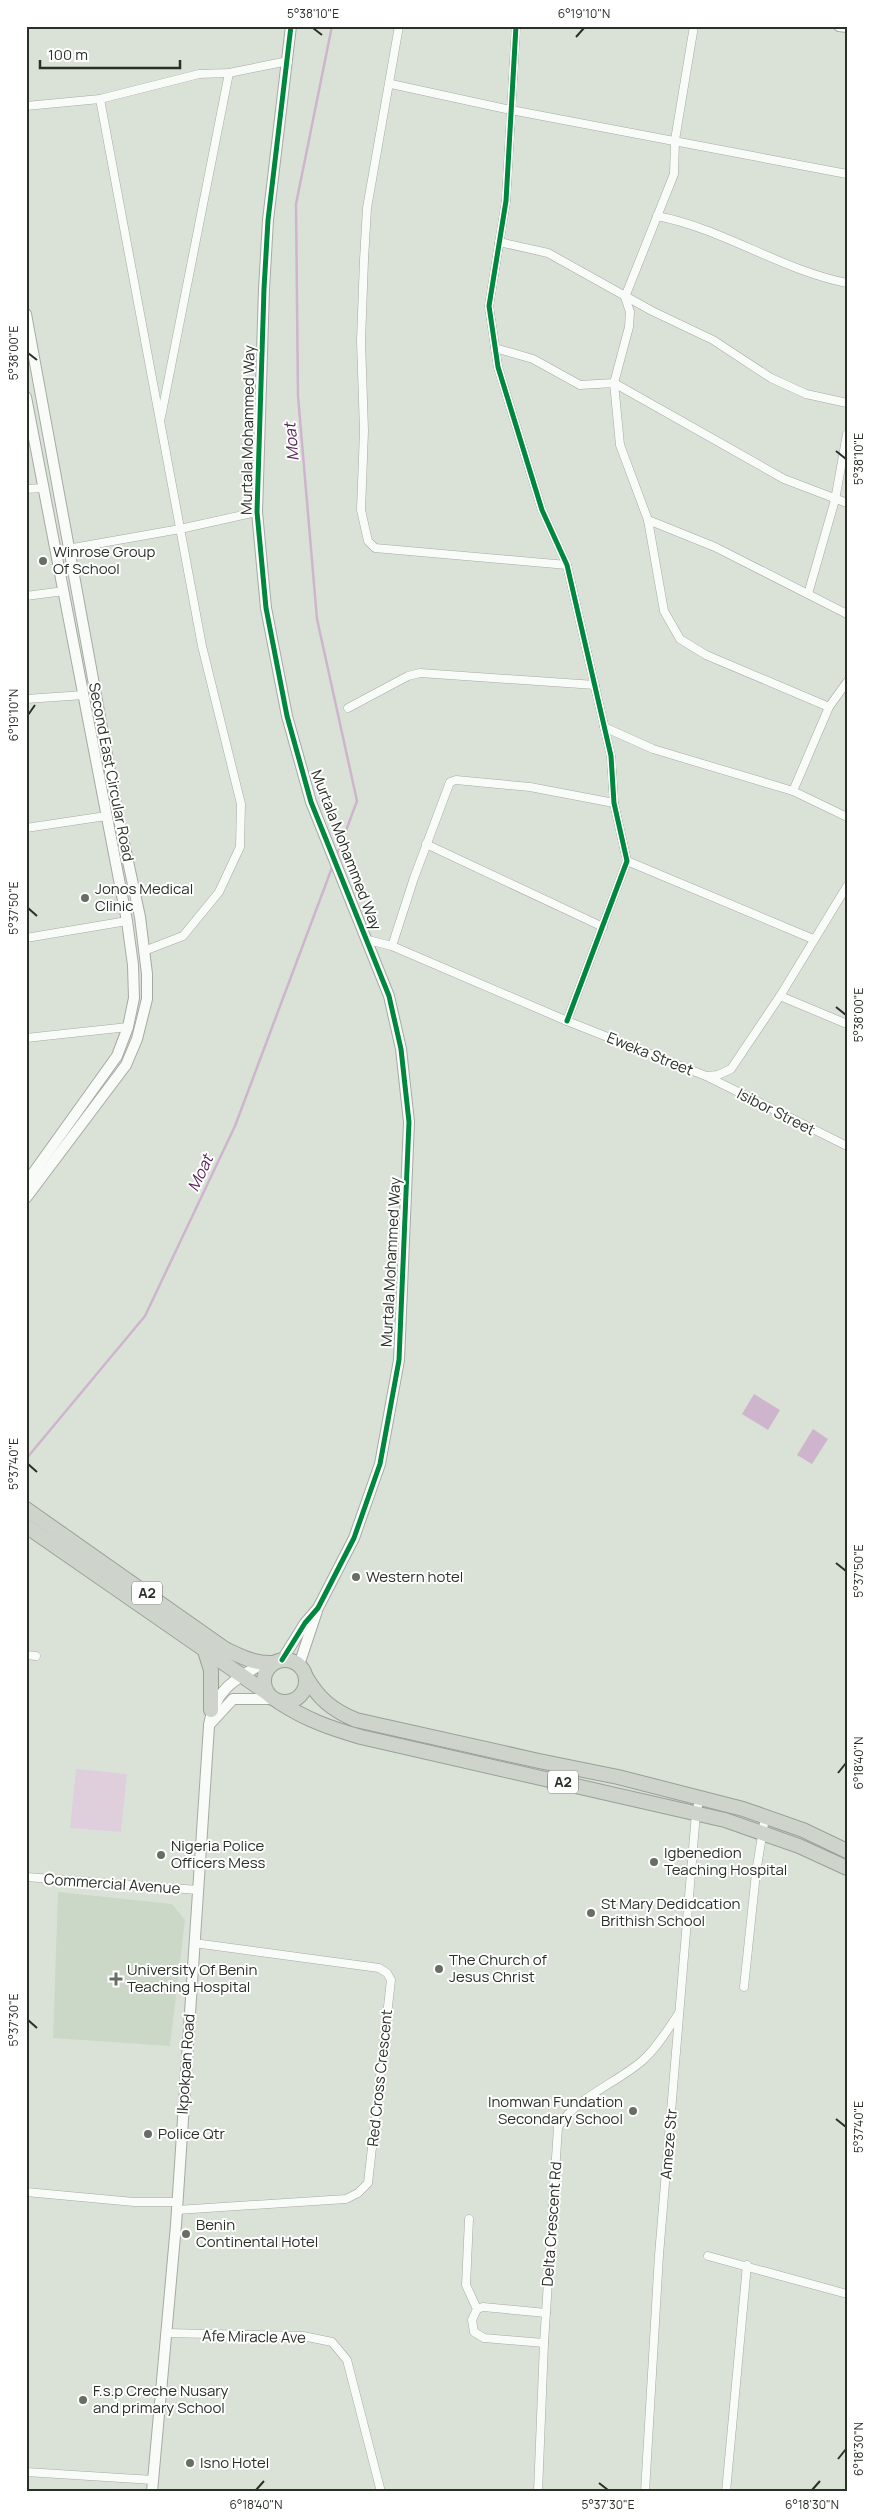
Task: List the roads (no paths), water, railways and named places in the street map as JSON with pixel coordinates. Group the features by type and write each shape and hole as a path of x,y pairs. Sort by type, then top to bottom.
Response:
{"highway":[{"name":"A2","path":"26,1508 225,1649 249,1661 294,1662 324,1703 336,1712 356,1720 618,1777 700,1798 803,1830 847,1851"},
{"name":"A2","path":"26,1526 273,1698 304,1718 323,1726 361,1738 696,1813 763,1832 847,1868"},
{"path":"205,1650 211,1670 211,1710"},
{"path":"272,1662 265,1673 264,1687 273,1698 286,1702 299,1697 306,1684 302,1671"}],"street":[{"name":"Murtala Mohammed Way","path":"291,26 272,183 264,279 257,512 266,608 287,716 311,802 368,940 392,1009 401,1049 408,1112 399,1360 380,1464 354,1538 318,1608"},
{"path":"399,26 391,84 367,208 361,341 364,431 361,510 368,542 375,548 567,565"},
{"path":"516,26 506,201 489,306 498,367 516,432 542,510 567,565 611,756 614,803 627,861 567,1021"},
{"path":"694,26 675,140 674,174 625,297 630,312 629,327 614,383 620,445 648,520 664,611 680,640 706,654 829,707"},
{"path":"839,26 847,27"},
{"path":"26,106 100,99 199,74 229,73 288,61"},
{"path":"160,421 229,73"},
{"path":"391,84 511,110 847,174"},
{"path":"100,99 202,646 241,804 240,847 220,892 183,936 144,951"},
{"path":"657,216 684,222 822,278 847,283"},
{"path":"499,242 548,253 625,297 713,340 771,378 806,394 847,403"},
{"name":"Second East Circular Road","path":"26,314 147,974 146,999 137,1039 126,1065 26,1198"},
{"path":"495,348 534,360 580,385 614,383 784,479 847,503"},
{"name":"Second East Circular Road","path":"26,398 127,921 133,965 134,998 128,1027 117,1056 26,1183"},
{"path":"808,594 835,500 847,434"},
{"path":"26,489 44,488"},
{"path":"56,552 180,530 257,512"},
{"path":"648,520 715,547 847,614"},
{"path":"26,596 64,591"},
{"path":"348,708 408,676 420,673 595,685"},
{"path":"793,790 829,707 847,682"},
{"path":"26,699 84,694"},
{"path":"604,727 653,748 793,790 847,817"},
{"path":"392,946 426,844 446,790 453,780 530,787 614,803"},
{"path":"26,828 106,816"},
{"path":"426,844 603,927"},
{"path":"627,861 813,939"},
{"name":"Eweka Street","path":"368,940 392,946 567,1021 706,1076 718,1076 731,1069 780,996 847,886"},
{"path":"838,900 847,904"},
{"path":"26,938 127,921"},
{"path":"780,996 847,1024"},
{"path":"26,1038 128,1027"},
{"name":"Isibor Street","path":"706,1076 847,1146"},
{"path":"272,1662 318,1608"},
{"path":"302,1671 318,1608"},
{"path":"26,1655 36,1656"},
{"name":"Ikpokpan Road","path":"152,2492 177,2206 208,1726 211,1710 218,1697 241,1676 272,1662"},
{"path":"208,1726 233,1699 273,1698"},
{"name":"Ameze Str","path":"645,2492 659,2255 696,1813 700,1798"},
{"path":"744,1987 756,1873 765,1817"},
{"name":"Commercial Avenue","path":"26,1877 198,1890"},
{"name":"Red Cross Crescent","path":"177,2206 346,2199 358,2193 368,2183 391,1980 387,1973 379,1968 194,1942"},
{"name":"Delta Crescent Rd","path":"538,2492 544,2342 558,2127 575,2107 642,2060 663,2038 680,2011"},
{"path":"26,2192 177,2206"},
{"path":"469,2219 466,2285 480,2308"},
{"path":"708,2256 747,2265 847,2294"},
{"path":"726,2492 747,2265"},
{"path":"480,2308 546,2313"},
{"path":"480,2308 472,2320 474,2332 478,2335 484,2338 544,2342"},
{"name":"Afe Miracle Ave","path":"166,2333 303,2336 332,2342 347,2360 381,2492"},
{"path":"26,2472 153,2480"}],"waterway":[{"name":"Moat","path":"332,26 296,204 298,396 317,619 357,801 338,852"},
{"name":"Moat","path":"26,1459 145,1316 235,1126 333,865"}],"place":[{"name":"Winrose Group Of School","path":"43,561"},
{"name":"Jonos Medical Clinic","path":"85,898"},
{"name":"Western hotel","path":"356,1577"},
{"name":"Nigeria Police Officers Mess","path":"161,1855"},
{"name":"Igbenedion Teaching Hospital","path":"654,1862"},
{"name":"St Mary Dedidcation Brithish School","path":"591,1913"},
{"name":"The Church of Jesus Christ","path":"439,1969"},
{"name":"University Of Benin Teaching Hospital","path":"116,1979"},
{"name":"Inomwan Fundation Secondary School","path":"633,2111"},
{"name":"Police Qtr","path":"148,2134"},
{"name":"Benin Continental Hotel","path":"186,2234"},
{"name":"F.s.p Creche Nusary and primary School","path":"83,2400"},
{"name":"Isno Hotel","path":"190,2463"}]}
